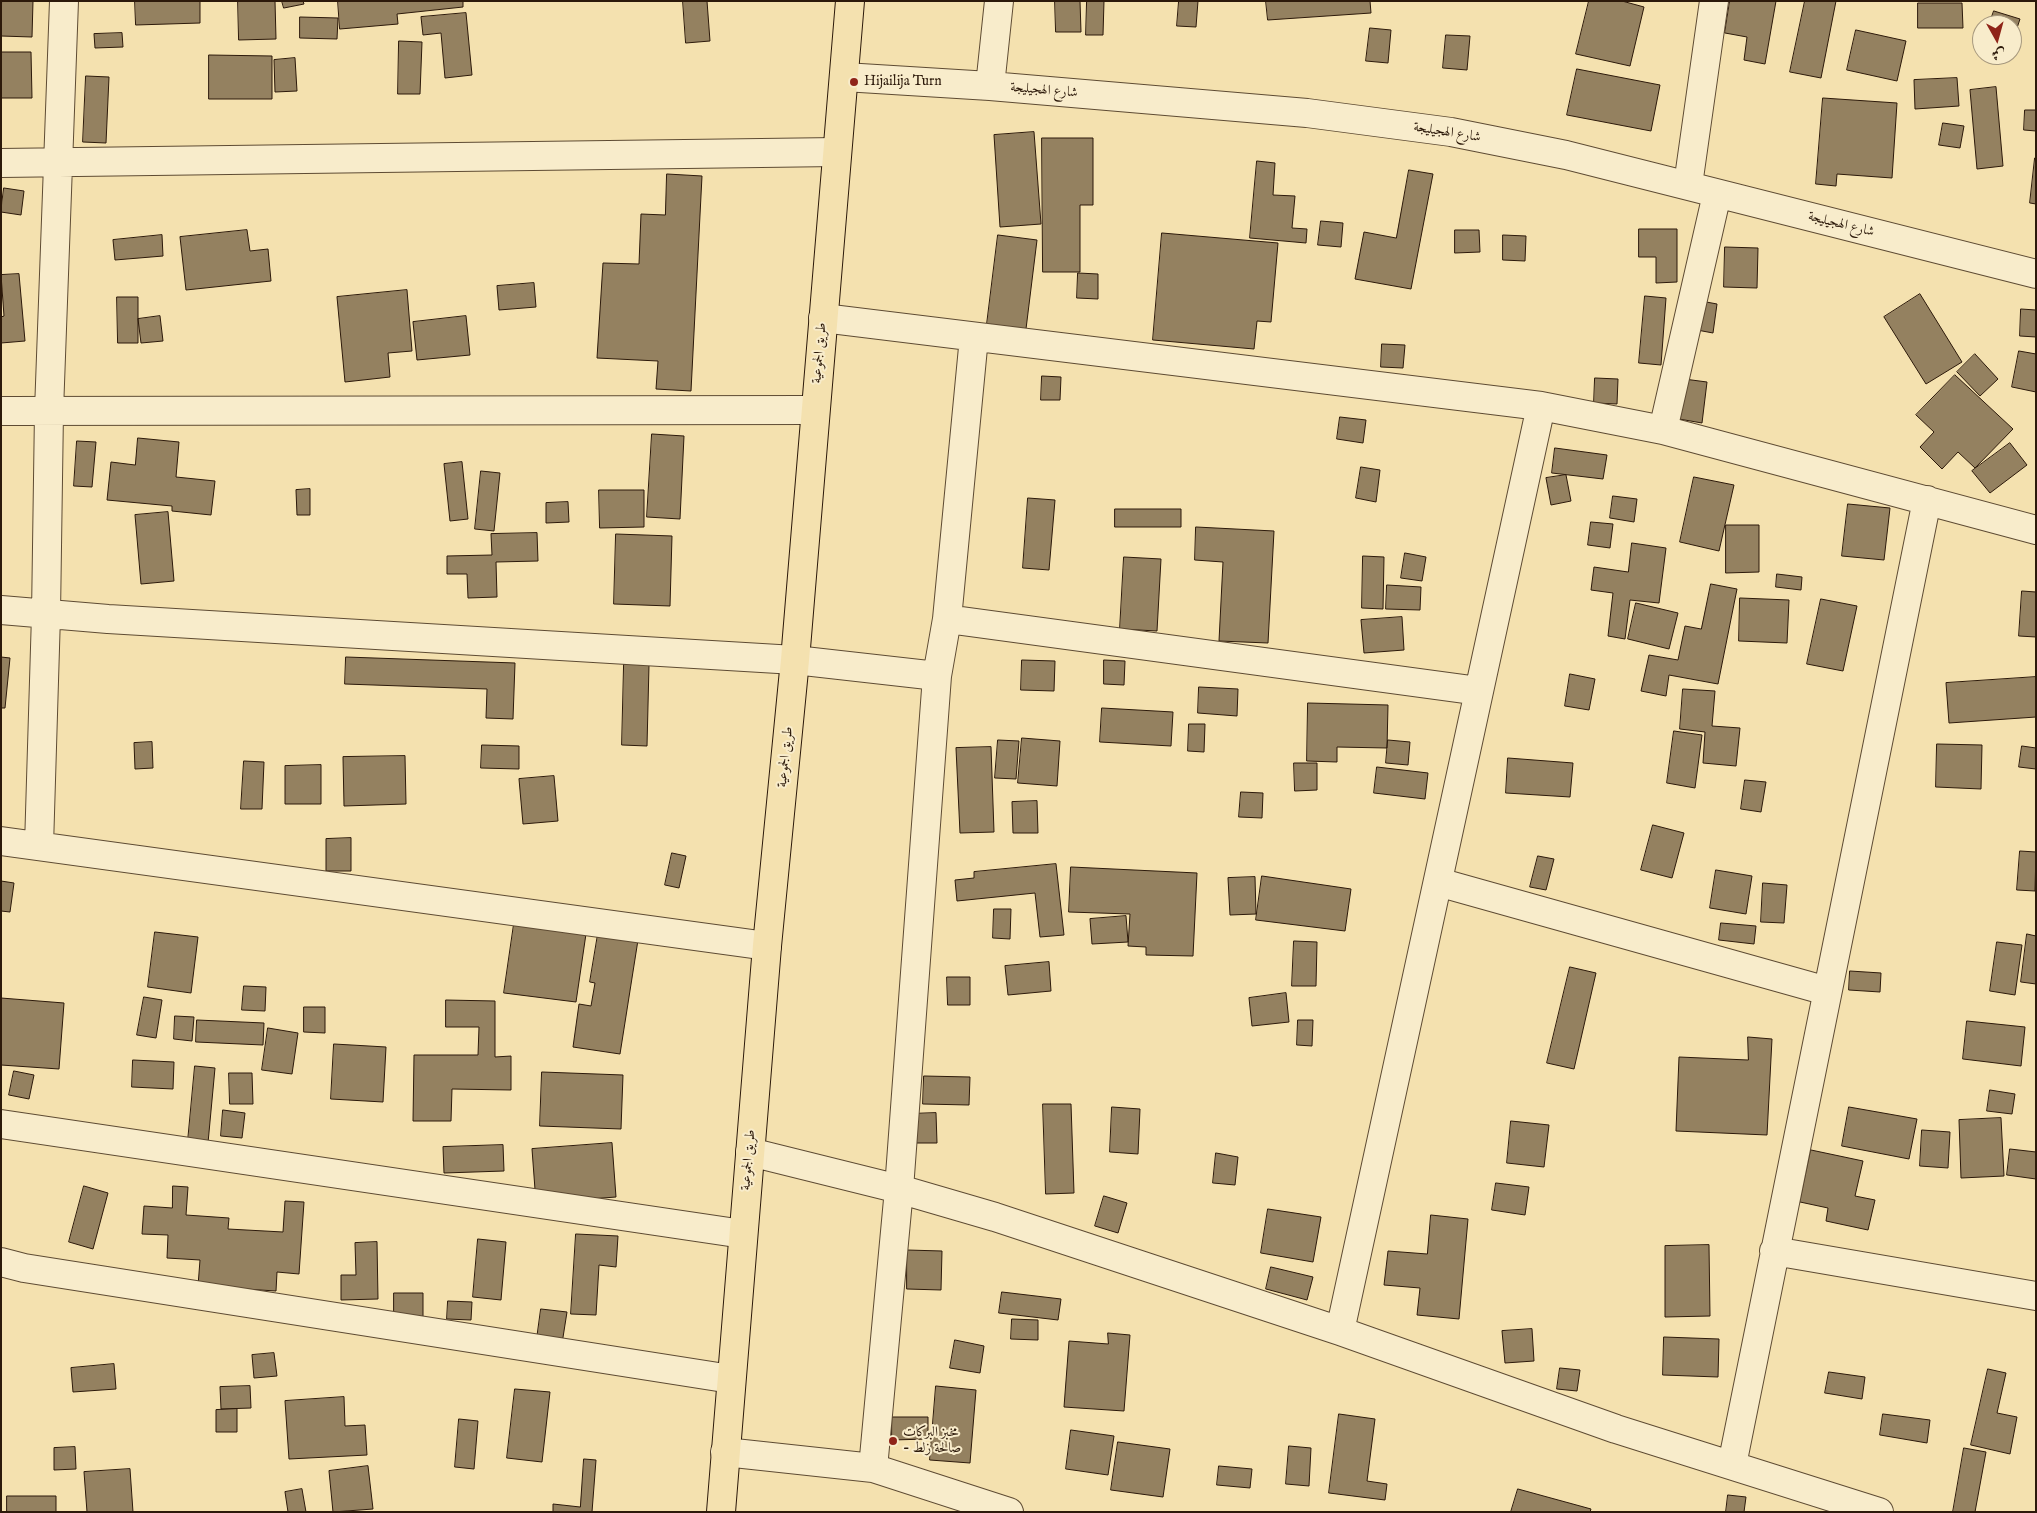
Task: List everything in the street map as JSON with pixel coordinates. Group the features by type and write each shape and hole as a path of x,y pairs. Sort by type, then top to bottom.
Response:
{"main road":[{"name":"طريق الجموعية","path":"721,1512 767,946 795,660 850,1"}],"street":[{"path":"39,846 46,615 49,411 64,1"},
{"path":"990,86 998,1"},
{"path":"1688,186 1714,1"},
{"name":"شارع الهجيليجة","path":"844,77 990,86 1307,113 1451,132 1566,155 2036,274"},
{"path":"1,163 838,152"},
{"path":"1663,430 1717,194"},
{"path":"823,318 1541,406 1663,430 2036,530"},
{"path":"873,1468 899,1190 937,676 947,619 974,337"},
{"path":"1340,1331 1541,406"},
{"path":"1,411 816,410"},
{"path":"1732,1465 1928,500"},
{"path":"1,610 46,615 795,660 937,676"},
{"path":"947,619 1479,691"},
{"path":"1,840 767,946"},
{"path":"1438,882 1827,991"},
{"path":"1,1124 743,1234"},
{"path":"750,1152 995,1217 1340,1331 1616,1429 1732,1465 1844,1507 1879,1512"},
{"path":"1774,1251 2036,1296"},
{"path":"1,1262 24,1268 731,1379"},
{"path":"725,1452 873,1468 1009,1512"}],"building":[{"path":"2,1 33,1 32,37 1,36"},
{"path":"135,1 200,1 200,23 136,25"},
{"path":"238,1 275,1 276,39 239,40"},
{"path":"282,1 303,1 304,4 284,8"},
{"path":"338,1 463,1 463,7 397,14 398,24 340,29"},
{"path":"683,1 707,1 710,41 686,43"},
{"path":"1055,1 1080,1 1081,32 1056,32"},
{"path":"1087,1 1104,1 1103,35 1086,35"},
{"path":"1179,1 1198,1 1196,27 1177,26"},
{"path":"1266,1 1370,1 1371,13 1268,20"},
{"path":"1589,1 1622,1 1644,7 1630,66 1576,54"},
{"path":"1730,1 1776,1 1765,64 1744,60 1747,37 1725,33"},
{"path":"1805,1 1836,1 1821,78 1790,72"},
{"path":"1918,3 1962,3 1963,28 1918,28"},
{"path":"1994,11 2007,15 1993,15"},
{"path":"466,13 472,75 445,78 441,33 423,35 421,17"},
{"path":"300,17 338,18 337,39 300,38"},
{"path":"1370,28 1391,30 1388,63 1366,61"},
{"path":"1856,30 1906,41 1897,81 1847,70"},
{"path":"122,33 123,47 95,48 94,34"},
{"path":"1446,35 1470,36 1467,70 1443,68"},
{"path":"399,41 422,42 420,94 398,94"},
{"path":"1,52 31,52 32,98 1,98"},
{"path":"209,55 272,56 272,99 209,99"},
{"path":"295,58 297,91 275,92 274,60"},
{"path":"1577,69 1660,85 1651,131 1567,115"},
{"path":"86,76 109,77 106,143 83,142"},
{"path":"1957,78 1959,106 1915,109 1914,80"},
{"path":"1996,87 2003,166 1977,169 1970,90"},
{"path":"1823,98 1897,103 1892,178 1837,174 1836,186 1816,184"},
{"path":"2025,110 2036,110 2036,131 2024,130"},
{"path":"1943,123 1964,126 1960,148 1939,145"},
{"path":"1034,132 1041,224 1000,227 994,135"},
{"path":"1042,138 1093,138 1093,205 1080,205 1080,272 1043,272"},
{"path":"2036,158 2036,204 2030,203"},
{"path":"1257,161 1275,163 1273,195 1295,196 1292,228 1307,229 1306,243 1250,238"},
{"path":"1409,170 1433,174 1411,289 1355,279 1364,232 1396,238"},
{"path":"667,174 702,176 691,391 656,389 658,361 597,358 603,263 639,264 641,214 665,215"},
{"path":"4,188 24,191 21,215 1,212"},
{"path":"1321,221 1343,223 1341,247 1318,245"},
{"path":"1639,229 1677,229 1677,282 1656,283 1656,257 1639,257"},
{"path":"247,230 250,251 268,249 271,281 186,290 180,237"},
{"path":"1455,230 1479,230 1480,252 1455,253"},
{"path":"1162,233 1278,243 1271,322 1257,321 1254,349 1153,340"},
{"path":"162,235 163,256 115,260 113,240"},
{"path":"998,235 1037,240 1025,337 986,332"},
{"path":"1503,235 1526,236 1525,261 1503,260"},
{"path":"1725,247 1758,248 1757,288 1724,287"},
{"path":"1078,273 1098,274 1098,299 1077,298"},
{"path":"19,274 25,341 1,343 1,317 4,316 1,275"},
{"path":"534,283 536,307 499,310 497,286"},
{"path":"407,290 412,351 388,353 390,377 345,382 337,297"},
{"path":"1920,294 1962,362 1926,384 1884,317"},
{"path":"1645,296 1666,298 1661,365 1639,363"},
{"path":"117,297 138,297 138,343 118,343"},
{"path":"1701,301 1717,304 1713,333 1697,330"},
{"path":"2021,309 2036,310 2036,337 2020,336"},
{"path":"160,316 163,341 141,343 138,319"},
{"path":"466,316 470,355 417,360 413,322"},
{"path":"1382,344 1405,345 1403,368 1381,367"},
{"path":"2019,351 2036,354 2036,392 2012,387"},
{"path":"1975,354 1998,379 1980,396 1957,372"},
{"path":"1955,375 2013,429 1975,468 1958,452 1942,469 1920,447 1934,432 1916,415"},
{"path":"1042,376 1061,377 1060,400 1041,400"},
{"path":"1595,378 1618,379 1617,404 1594,403"},
{"path":"1684,379 1707,382 1702,423 1679,419"},
{"path":"1340,417 1366,420 1363,443 1337,439"},
{"path":"652,434 684,436 680,519 647,517"},
{"path":"138,438 179,442 176,477 215,481 211,515 172,511 172,506 107,500 111,462 135,465"},
{"path":"77,441 96,442 92,487 74,486"},
{"path":"2010,443 2027,465 1990,493 1972,471"},
{"path":"1555,448 1607,455 1603,479 1552,473"},
{"path":"462,462 468,519 450,521 444,464"},
{"path":"1361,467 1380,470 1376,502 1356,498"},
{"path":"481,471 500,473 494,531 475,529"},
{"path":"1566,475 1571,501 1551,505 1546,478"},
{"path":"1694,477 1734,485 1719,551 1680,542"},
{"path":"310,489 310,515 297,515 296,490"},
{"path":"599,490 644,490 644,527 600,528"},
{"path":"1613,496 1637,499 1634,522 1610,518"},
{"path":"1028,498 1055,500 1049,570 1023,568"},
{"path":"568,502 569,522 546,523 546,503"},
{"path":"1848,504 1890,508 1884,560 1842,556"},
{"path":"1115,509 1181,509 1181,527 1115,527"},
{"path":"168,512 174,581 141,584 135,515"},
{"path":"1591,522 1613,524 1610,548 1588,545"},
{"path":"1726,525 1759,525 1759,572 1726,573"},
{"path":"1196,527 1274,531 1268,643 1219,641 1223,562 1195,560"},
{"path":"537,533 538,561 496,562 497,597 468,598 467,574 447,574 447,556 492,555 491,534"},
{"path":"616,534 672,536 670,606 614,604"},
{"path":"1632,543 1666,548 1659,603 1630,600 1625,639 1608,636 1613,593 1591,590 1594,567 1628,572"},
{"path":"1405,553 1426,557 1422,581 1401,578"},
{"path":"1363,556 1384,557 1383,609 1362,608"},
{"path":"1124,557 1161,559 1157,631 1120,629"},
{"path":"1777,574 1802,577 1801,590 1776,587"},
{"path":"1711,584 1737,589 1718,684 1669,675 1666,696 1641,691 1649,655 1678,660 1685,626 1701,629"},
{"path":"1387,585 1421,587 1420,610 1386,609"},
{"path":"2022,591 2036,592 2036,637 2019,636"},
{"path":"1740,598 1789,600 1787,643 1739,641"},
{"path":"1821,599 1857,606 1843,671 1807,664"},
{"path":"1636,603 1678,613 1669,649 1628,639"},
{"path":"1402,617 1404,650 1364,653 1361,620"},
{"path":"1,657 10,658 5,708 1,708"},
{"path":"346,657 515,663 513,719 486,718 487,689 345,684"},
{"path":"1022,660 1055,661 1054,691 1021,690"},
{"path":"1104,660 1125,661 1124,685 1104,684"},
{"path":"624,664 649,665 647,746 622,745"},
{"path":"1570,674 1595,679 1589,710 1565,706"},
{"path":"2036,677 2036,717 1949,723 1946,683"},
{"path":"1199,687 1238,689 1237,716 1198,713"},
{"path":"1683,689 1715,691 1712,726 1740,728 1736,766 1703,763 1705,732 1680,729"},
{"path":"1308,703 1388,705 1387,748 1337,747 1337,762 1307,761"},
{"path":"1102,708 1173,712 1171,746 1100,742"},
{"path":"1189,724 1205,724 1204,752 1188,751"},
{"path":"1674,731 1702,735 1695,788 1667,783"},
{"path":"1022,738 1060,741 1057,786 1018,783"},
{"path":"998,740 1019,741 1016,779 995,778"},
{"path":"1388,740 1410,742 1408,765 1386,763"},
{"path":"152,742 153,768 135,769 134,743"},
{"path":"1937,744 1982,745 1981,789 1936,787"},
{"path":"482,745 519,746 519,769 481,768"},
{"path":"2022,746 2036,748 2036,769 2019,767"},
{"path":"991,747 994,832 960,833 956,748"},
{"path":"405,756 406,804 344,806 343,757"},
{"path":"1508,758 1573,763 1570,797 1506,793"},
{"path":"244,761 264,762 262,809 241,809"},
{"path":"1294,763 1317,763 1317,790 1295,791"},
{"path":"321,765 321,804 285,804 285,766"},
{"path":"1377,767 1428,773 1425,799 1374,793"},
{"path":"554,776 558,821 523,824 519,779"},
{"path":"1745,780 1766,782 1761,812 1741,809"},
{"path":"1241,792 1263,793 1262,818 1239,817"},
{"path":"1037,801 1038,833 1013,833 1012,802"},
{"path":"1653,825 1684,833 1672,878 1641,870"},
{"path":"351,838 351,871 326,871 326,839"},
{"path":"2020,851 2036,852 2035,891 2017,890"},
{"path":"672,853 686,856 679,888 665,885"},
{"path":"1538,856 1554,859 1546,890 1530,887"},
{"path":"1056,864 1064,935 1040,937 1035,893 957,901 955,880 974,878 974,872"},
{"path":"1071,867 1197,873 1193,956 1146,955 1146,947 1128,946 1130,914 1069,912"},
{"path":"1716,870 1752,876 1746,914 1710,908"},
{"path":"1262,876 1351,889 1345,931 1256,920"},
{"path":"1255,877 1256,914 1230,915 1228,878"},
{"path":"1,881 14,883 10,912 1,911"},
{"path":"1763,883 1787,885 1784,923 1761,922"},
{"path":"994,909 1011,909 1010,939 993,938"},
{"path":"1126,916 1128,942 1092,944 1090,919"},
{"path":"515,917 587,927 576,1002 504,993"},
{"path":"1721,923 1756,926 1754,944 1719,940"},
{"path":"155,932 198,937 191,993 148,987"},
{"path":"598,934 638,940 620,1054 573,1047 579,1004 591,1006 595,983 590,982"},
{"path":"2027,934 2036,936 2036,984 2021,982"},
{"path":"1294,941 1317,942 1316,986 1292,986"},
{"path":"1997,942 2022,945 2015,995 1990,991"},
{"path":"1049,962 1051,991 1008,995 1005,966"},
{"path":"1570,967 1596,973 1574,1069 1547,1063"},
{"path":"1850,971 1881,973 1880,992 1849,990"},
{"path":"947,977 970,977 970,1005 948,1005"},
{"path":"244,986 266,987 265,1011 242,1010"},
{"path":"1286,993 1289,1022 1252,1026 1249,998"},
{"path":"144,997 162,1000 156,1038 137,1035"},
{"path":"1,998 64,1003 59,1069 1,1065"},
{"path":"446,1000 495,1001 495,1057 511,1056 511,1090 452,1089 451,1121 413,1121 414,1055 478,1055 479,1027 446,1027"},
{"path":"304,1007 325,1007 325,1033 304,1032"},
{"path":"175,1016 194,1017 192,1041 174,1039"},
{"path":"197,1020 264,1023 263,1045 196,1042"},
{"path":"1298,1020 1313,1020 1312,1046 1297,1045"},
{"path":"1967,1021 2025,1027 2021,1066 1963,1059"},
{"path":"268,1028 298,1033 292,1074 262,1070"},
{"path":"1748,1037 1772,1039 1767,1135 1676,1131 1679,1057 1748,1060"},
{"path":"334,1044 386,1047 383,1102 331,1099"},
{"path":"133,1060 174,1062 173,1089 132,1087"},
{"path":"195,1066 215,1068 208,1143 188,1141"},
{"path":"14,1071 34,1075 29,1099 9,1095"},
{"path":"542,1072 623,1075 621,1129 540,1126"},
{"path":"229,1073 252,1073 253,1104 230,1104"},
{"path":"924,1076 970,1077 969,1105 923,1104"},
{"path":"1990,1090 2015,1094 2012,1114 1987,1111"},
{"path":"1043,1104 1071,1104 1074,1193 1046,1194"},
{"path":"1112,1107 1140,1109 1138,1154 1110,1152"},
{"path":"1849,1107 1917,1119 1909,1159 1842,1146"},
{"path":"223,1110 245,1113 242,1138 221,1136"},
{"path":"936,1113 937,1143 910,1143 909,1114"},
{"path":"2001,1118 2004,1176 1961,1178 1959,1120"},
{"path":"1511,1121 1549,1125 1544,1167 1507,1163"},
{"path":"1922,1130 1950,1132 1948,1168 1920,1166"},
{"path":"612,1143 616,1197 536,1203 532,1149"},
{"path":"503,1145 504,1171 444,1173 443,1147"},
{"path":"2010,1149 2036,1152 2036,1179 2007,1175"},
{"path":"1811,1150 1863,1161 1855,1196 1875,1200 1868,1230 1826,1221 1828,1208 1800,1202"},
{"path":"1216,1153 1238,1157 1235,1185 1213,1183"},
{"path":"1496,1183 1529,1187 1525,1215 1492,1210"},
{"path":"84,1186 108,1193 93,1249 69,1242"},
{"path":"173,1186 188,1187 186,1215 229,1218 228,1229 283,1232 285,1201 304,1202 299,1274 277,1272 276,1291 198,1286 200,1260 167,1258 168,1235 142,1234 144,1206 172,1208"},
{"path":"1104,1196 1127,1203 1118,1233 1095,1226"},
{"path":"1268,1209 1321,1217 1313,1262 1261,1253"},
{"path":"1431,1215 1468,1219 1459,1319 1417,1315 1420,1288 1384,1285 1388,1251 1427,1254"},
{"path":"576,1234 618,1236 616,1267 599,1265 596,1315 571,1314"},
{"path":"478,1239 506,1242 501,1300 473,1297"},
{"path":"377,1242 378,1299 341,1300 341,1275 356,1275 355,1243"},
{"path":"1709,1245 1710,1316 1665,1317 1665,1246"},
{"path":"907,1250 942,1251 941,1290 907,1289"},
{"path":"1271,1267 1313,1277 1307,1300 1266,1289"},
{"path":"1002,1292 1061,1299 1058,1320 999,1313"},
{"path":"394,1293 423,1293 423,1320 394,1320"},
{"path":"448,1301 472,1302 471,1320 447,1319"},
{"path":"541,1309 567,1312 561,1350 536,1346"},
{"path":"1012,1319 1038,1320 1038,1340 1011,1339"},
{"path":"1532,1329 1534,1361 1505,1363 1502,1331"},
{"path":"1108,1333 1130,1335 1124,1411 1064,1407 1069,1341 1108,1344"},
{"path":"1664,1337 1719,1339 1718,1377 1663,1375"},
{"path":"955,1340 984,1346 980,1373 950,1368"},
{"path":"274,1353 277,1376 254,1378 252,1355"},
{"path":"114,1364 116,1389 73,1392 71,1368"},
{"path":"1560,1368 1580,1370 1577,1391 1557,1389"},
{"path":"1988,1369 2006,1373 1997,1413 2017,1417 2010,1454 1971,1445"},
{"path":"1829,1372 1865,1377 1862,1399 1825,1393"},
{"path":"250,1386 251,1408 221,1409 220,1387"},
{"path":"936,1386 976,1390 970,1463 930,1460"},
{"path":"515,1389 550,1392 542,1462 507,1458"},
{"path":"344,1397 345,1426 365,1425 367,1455 289,1459 285,1401"},
{"path":"237,1409 237,1432 216,1432 216,1410"},
{"path":"1339,1414 1375,1419 1367,1481 1387,1484 1385,1500 1329,1493"},
{"path":"1883,1414 1930,1420 1927,1443 1880,1435"},
{"path":"892,1417 928,1417 928,1439 892,1440"},
{"path":"459,1419 478,1421 474,1469 455,1467"},
{"path":"1071,1430 1114,1436 1108,1475 1066,1469"},
{"path":"1118,1442 1170,1449 1163,1497 1111,1490"},
{"path":"1289,1446 1311,1448 1309,1486 1286,1484"},
{"path":"75,1447 76,1469 54,1470 54,1448"},
{"path":"1964,1448 1986,1452 1975,1512 1953,1512"},
{"path":"584,1459 596,1460 592,1512 553,1512 553,1504 580,1507"},
{"path":"368,1466 373,1509 333,1512 329,1471"},
{"path":"1219,1466 1252,1469 1250,1488 1217,1485"},
{"path":"130,1469 133,1512 87,1512 84,1472"},
{"path":"302,1489 306,1512 288,1512 285,1492"},
{"path":"1518,1489 1591,1509 1590,1512 1511,1512"},
{"path":"1728,1495 1746,1497 1744,1512 1726,1512"},
{"path":"7,1496 56,1496 56,1512 7,1512"}],"place":[{"name":"Hijailija Turn","path":"854,82"},
{"name":"مخبز البركات - صالحة زلط","path":"893,1441"}]}
